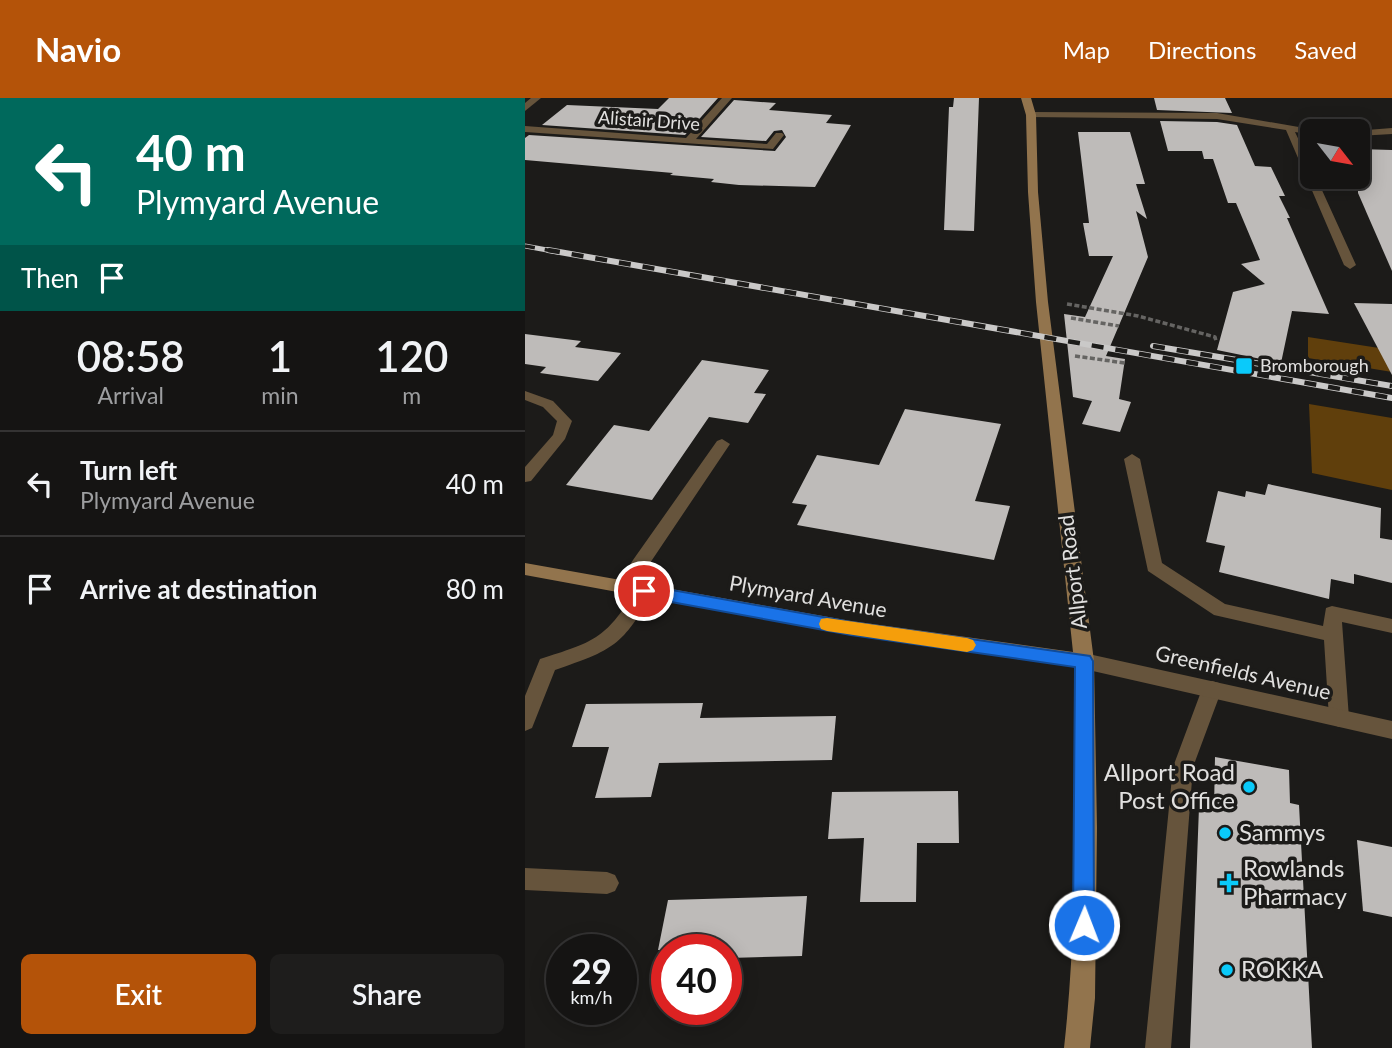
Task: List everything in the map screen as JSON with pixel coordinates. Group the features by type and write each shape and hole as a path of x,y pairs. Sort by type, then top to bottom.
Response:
{"street":[{"path":"525,108 536,98"},
{"path":"689,141 727,98"},
{"name":"Allport Road","path":"1026,98 1031,115 1033,192 1041,289 1084,661 1085,867 1082,998 1077,1048"},
{"path":"1031,115 1217,116 1300,131"},
{"name":"Alistair Drive","path":"525,129 770,147"},
{"path":"1290,131 1350,265"},
{"path":"1370,132 1392,131"},
{"path":"761,161 779,135"},
{"path":"525,395 542,400 557,410 565,421 560,436 525,477"},
{"path":"525,722 547,665 597,648 624,625 644,591 639,565 722,444"},
{"path":"1132,459 1154,566 1220,610 1332,635"},
{"name":"Plymyard Avenue","path":"525,569 851,628 1084,661"},
{"path":"1339,718 1332,613 1392,626"},
{"name":"Greenfields Avenue","path":"1084,661 1392,730"},
{"path":"1158,1048 1182,767 1212,688"},
{"path":"525,879 607,883"}],"path":[{"path":"1073,305 1138,316 1215,337 1216,341"},
{"path":"1071,318 1119,326"},
{"path":"1075,356 1125,363"}],"shaded area":[{"path":"1308,337 1392,350 1392,372 1308,358"},
{"path":"1309,404 1392,418 1392,490 1312,473"}],"building":[{"path":"669,98 718,98 685,135 542,125 567,105 658,109"},
{"path":"954,98 979,98 974,231 944,230 949,107 953,107"},
{"path":"1154,98 1225,98 1232,113 1157,110"},
{"path":"734,100 776,103 769,110 832,115 826,123 851,125 815,187 739,185 711,182 714,179 670,175 673,173 525,160 525,138 529,135 775,151 786,137 782,130 774,131 766,141 701,137"},
{"path":"1160,121 1237,125 1255,166 1271,167 1285,196 1279,196 1290,218 1287,218 1329,314 1292,311 1281,363 1217,350 1233,292 1265,284 1241,264 1260,260 1236,203 1228,203 1213,159 1204,159 1202,151 1168,151"},
{"path":"1078,132 1130,132 1145,184 1136,184 1147,219 1136,211 1148,257 1106,356 1125,359 1119,399 1131,402 1120,432 1082,424 1092,401 1073,397 1064,314 1085,317 1113,256 1089,256 1083,223 1089,223"},
{"path":"1370,149 1392,150 1392,271 1358,189 1370,189"},
{"path":"1354,303 1392,304 1392,375"},
{"path":"525,334 581,341 575,347 621,353 598,381 540,373 546,367 525,364"},
{"path":"702,360 769,370 754,393 766,394 748,423 709,417 652,500 566,485 614,425 649,431"},
{"path":"905,409 1001,424 975,501 1010,506 994,560 797,525 807,505 792,503 817,455 879,465"},
{"path":"1268,484 1381,508 1380,538 1392,540 1392,583 1354,574 1354,584 1331,579 1329,599 1219,572 1225,546 1206,542 1218,491 1245,497 1246,491 1265,495"},
{"path":"703,703 700,718 836,716 832,760 659,763 651,797 595,798 609,747 572,747 586,704"},
{"path":"1215,757 1289,770 1290,803 1299,805 1312,1048 1190,1048 1199,807 1214,810"},
{"path":"958,791 959,843 917,843 916,902 860,902 864,838 828,839 832,792"},
{"path":"1357,840 1392,847 1392,917 1363,911"},
{"path":"807,896 802,956 742,958 742,934 661,934 668,900"}],"railway":[{"path":"525,246 558,252"},
{"path":"548,250 1392,398"},
{"path":"1153,346 1392,386"}],"slow traffic":[{"path":"827,624 967,645"}],"place":[{"name":"Bromborough","path":"1244,366"},
{"name":"Allport Road Post Office","path":"1249,787"},
{"name":"Sammys","path":"1225,833"},
{"name":"Rowlands Pharmacy","path":"1229,883"},
{"name":"ROKKA","path":"1227,970"}],"route":[{"path":"644,591 851,628 1084,661 1084,925"}]}
